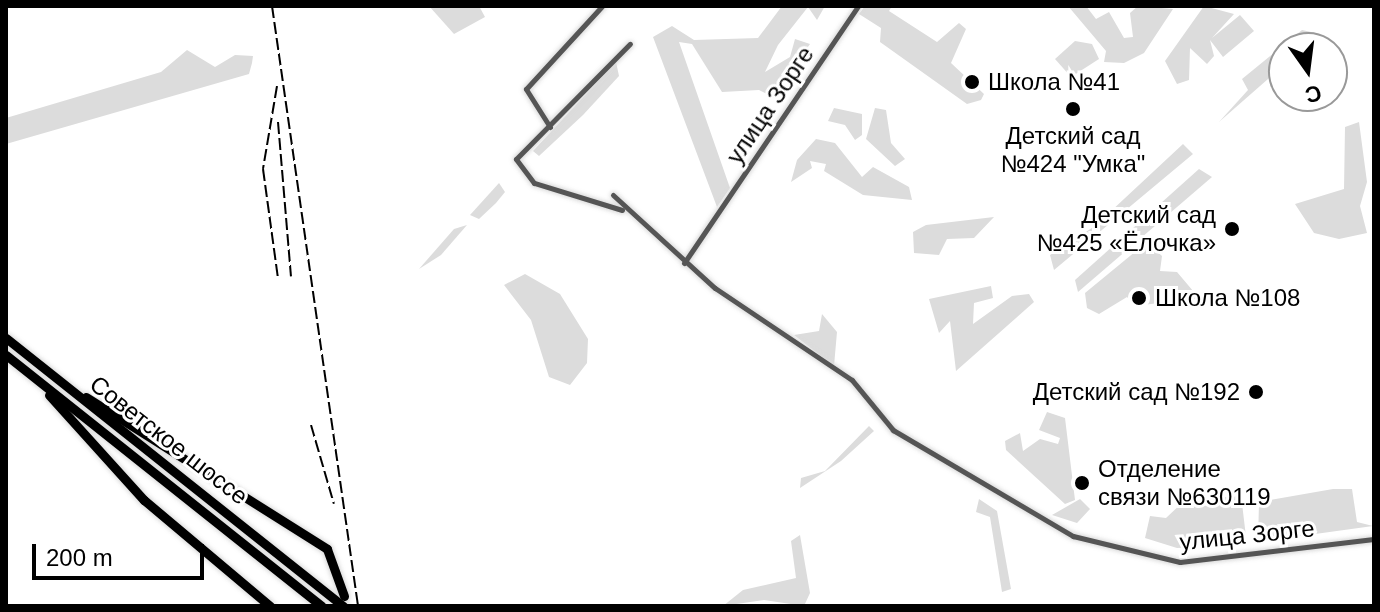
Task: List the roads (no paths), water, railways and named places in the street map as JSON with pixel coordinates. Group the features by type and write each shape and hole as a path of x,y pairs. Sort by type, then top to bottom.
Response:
{"highway":[{"name":"Советское шоссе","path":"6,338 341,600"},
{"name":"Советское шоссе","path":"6,355 321,606"},
{"path":"37,380 144,500 270,606"},
{"path":"69,388 327,549 341,600"}],"street":[{"path":"550,127 526,89 602,6"},
{"name":"улица Зорге","path":"684,263 858,6"},
{"path":"625,211 522,175 516,159 630,44"},
{"path":"613,195 625,211"},
{"name":"улица Зорге","path":"625,211 684,263 852,380 882,420 1040,522 1137,556 1210,561 1374,539"}],"railway":[{"path":"272,6 358,606"},
{"path":"277,86 263,169 278,278"},
{"path":"278,122 291,276"},
{"path":"311,425 334,504"}],"place":[{"name":"Школа №41","path":"972,82"},
{"name":"Детский сад №424 \"Умка\"","path":"1073,109"},
{"name":"Детский сад №425 «Ёлочка»","path":"1232,229"},
{"name":"Школа №108","path":"1139,298"},
{"name":"Детский сад №192","path":"1256,392"},
{"name":"Отделение связи №630119","path":"1082,483"}]}
